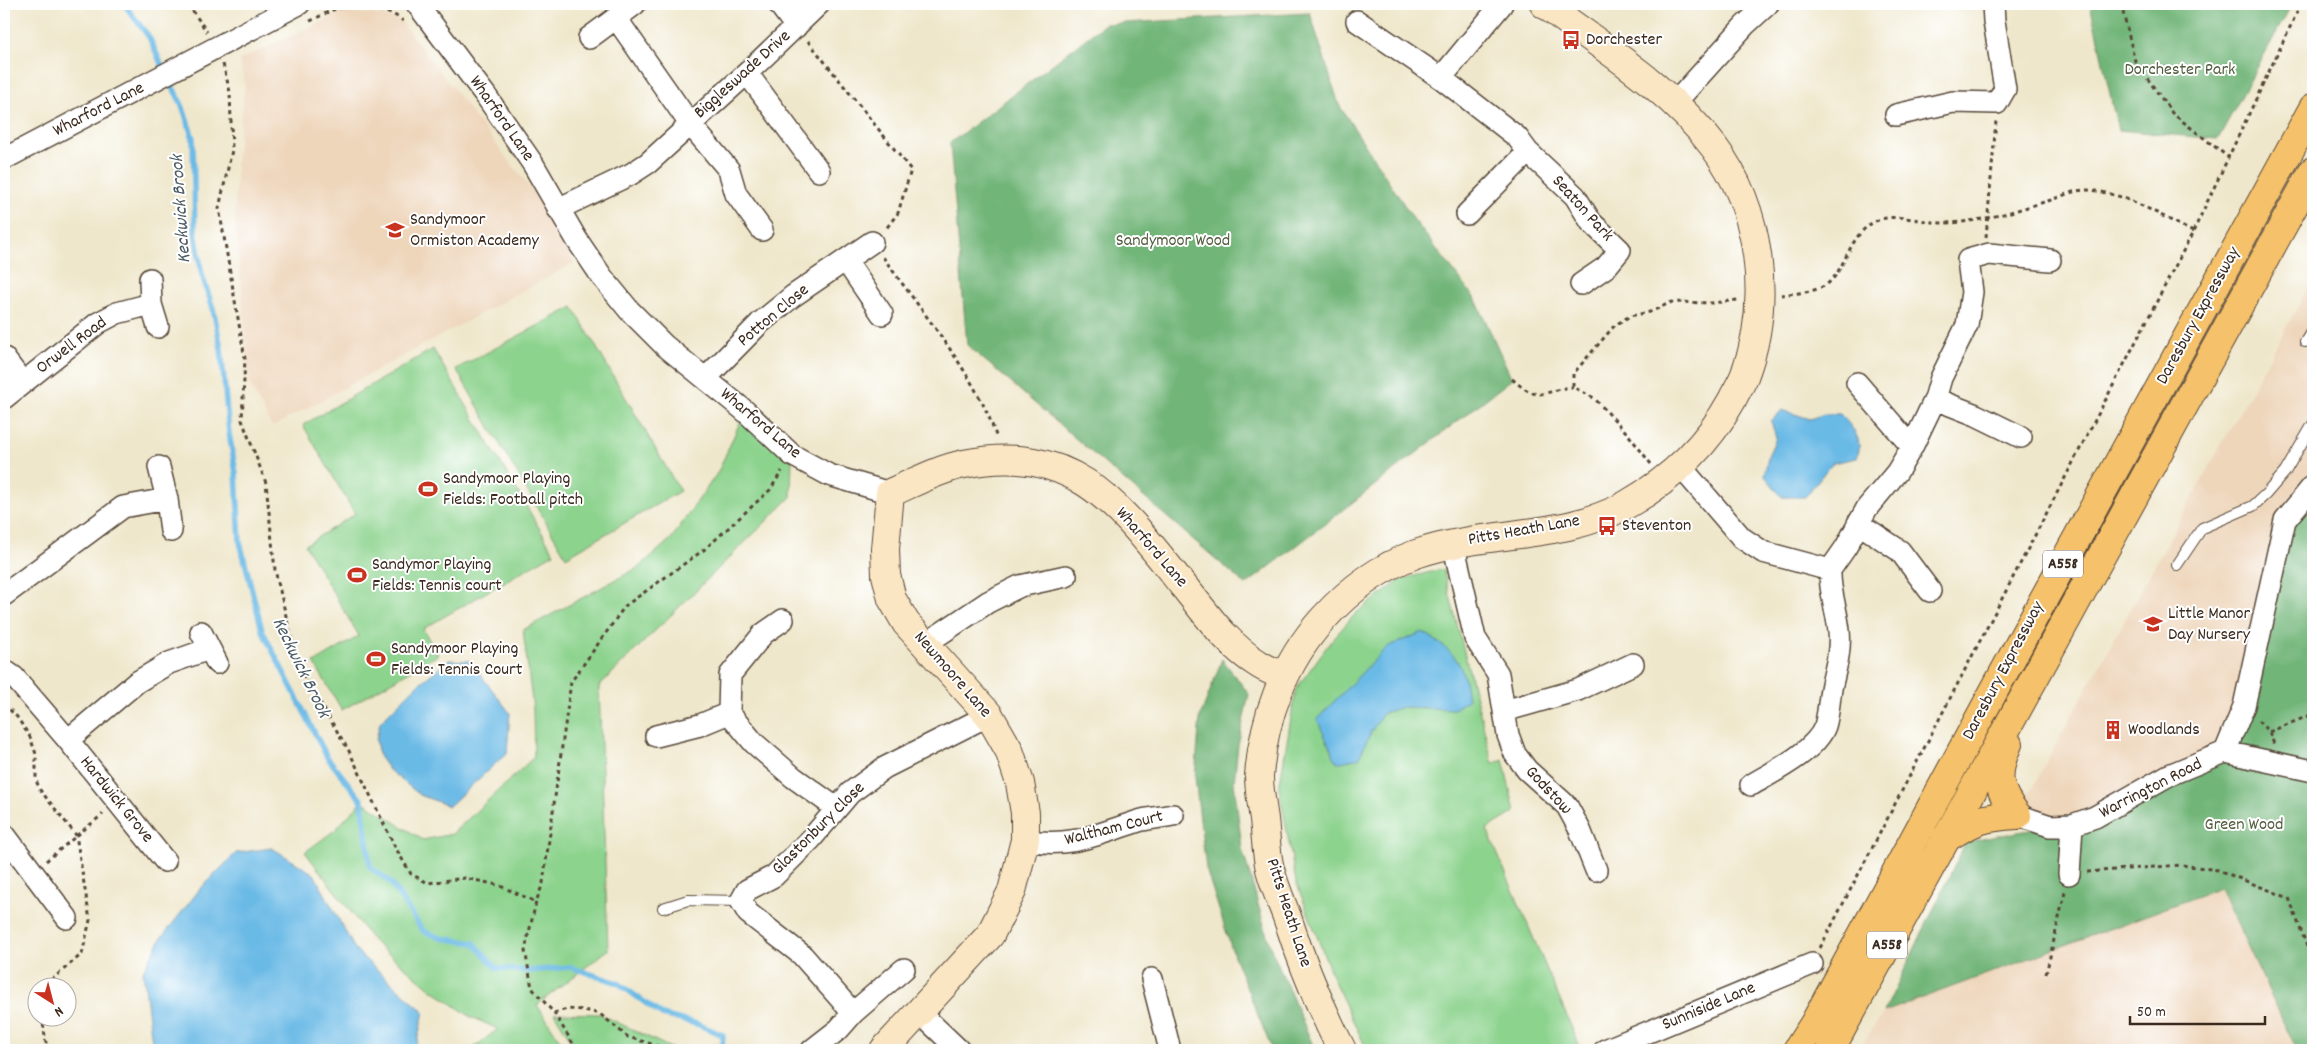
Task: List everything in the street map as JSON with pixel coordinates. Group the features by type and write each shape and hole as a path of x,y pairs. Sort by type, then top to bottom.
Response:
{"main road":[{"name":"Daresbury Expressway","path":"1797,1050 1815,1022 2042,602 2313,108"},
{"name":"Daresbury Expressway","path":"1830,1050 2055,637 2313,171"},
{"path":"2017,815 2006,802 1998,773 2055,637"},
{"path":"1944,840 1966,825 1987,817 2017,815"}],"street":[{"name":"Wharford Lane","path":"4,159 134,92 215,57 299,4"},
{"path":"589,38 635,4"},
{"name":"Biggleswade Drive","path":"779,4 796,27"},
{"path":"1441,78 1502,4"},
{"name":"Pitts Heath Lane","path":"1342,1050 1299,954 1270,869 1259,780 1265,732 1284,676 1306,637 1338,602 1376,573 1414,554 1453,543 1534,532 1581,522 1622,507 1673,474 1704,443 1724,415 1745,375 1768,297 1758,266 1753,230 1738,188 1716,150 1698,126 1675,103 1544,4"},
{"path":"1675,103 1745,25 1768,4"},
{"path":"1896,114 1953,102 1997,103 2005,89 1994,21 1994,4"},
{"name":"Biggleswade Drive","path":"558,209 631,174 648,163 818,5"},
{"name":"Wharford Lane","path":"421,9 528,156 558,209 602,277 629,310 664,345 706,378 792,455 829,475 890,493 963,464 1003,459 1029,459 1062,468 1093,486 1142,535 1234,644 1257,664 1284,676"},
{"path":"616,18 690,124"},
{"name":"Seaton Park","path":"1357,21 1441,78 1517,137 1528,152 1575,196 1591,222 1620,250 1606,268 1581,284"},
{"path":"747,73 819,171"},
{"name":"Biggleswade Drive","path":"690,124 729,170 736,194 762,230"},
{"path":"1467,214 1528,152"},
{"name":"Potton Close","path":"706,378 760,323 793,296 872,242"},
{"path":"1751,784 1778,770 1803,752 1816,740 1825,726 1839,652 1839,632 1830,582 1830,570 1846,548 1867,508 1897,472 1912,447 1935,400 1941,378 1967,325 1972,292 1968,260 1989,254 2050,260"},
{"path":"846,261 882,314"},
{"path":"150,279 151,304 158,327"},
{"name":"Orwell Road","path":"4,398 98,323 117,313 151,304"},
{"name":"Orwell Road","path":"4,358 24,383"},
{"path":"1858,384 1912,447"},
{"path":"1935,400 1976,415 2021,437"},
{"path":"159,467 167,499 171,531"},
{"path":"1673,474 1742,538 1762,552 1830,570"},
{"path":"2313,486 2284,520 2244,706 2225,752 2313,771"},
{"name":"Newmoore Lane","path":"884,1050 990,935 1012,891 1025,840 1025,813 1020,783 1009,750 989,715 906,623 892,598 886,575 885,549 890,493"},
{"path":"4,595 123,507 167,499"},
{"path":"1858,523 1900,551 1930,591"},
{"name":"Godstow","path":"1453,543 1475,638 1498,674 1508,735 1515,754 1527,770 1567,806 1580,830 1596,870"},
{"path":"925,644 988,602 1020,586 1066,576"},
{"path":"783,620 763,634 730,674 728,713 754,743 793,777 836,808"},
{"name":"Hardwick Grove","path":"68,740 137,682 169,663 209,648"},
{"path":"1504,710 1578,690 1633,664"},
{"name":"Hardwick Grove","path":"4,670 14,677 68,740 165,861"},
{"path":"656,736 700,725 728,713"},
{"name":"Glastonbury Close","path":"741,902 747,890 774,876 811,839 850,793 884,768 989,715"},
{"name":"Warrington Road","path":"2017,815 2050,826 2072,825 2095,817 2170,775 2225,752"},
{"name":"Waltham Court","path":"1025,840 1046,844 1083,840 1145,820 1173,815"},
{"path":"2069,874 2072,825"},
{"path":"4,834 67,918"},
{"path":"741,902 748,912 802,955 853,1013"},
{"name":"Sunniside Lane","path":"1606,1050 1812,964"},
{"path":"812,1050 839,1029 853,1013 904,969"},
{"path":"1152,979 1170,1050"},
{"path":"920,1012 959,1050"}],"lane":[{"path":"2305,342 2313,329"},
{"path":"2177,565 2202,528 2253,506 2266,494 2285,472 2313,424"},
{"path":"663,908 688,900 741,902"}],"path":[{"path":"188,4 215,57 230,92 232,150 219,208 245,359 242,420 266,483 275,570 298,666 349,751 395,847 411,874 428,884 465,878 498,884 536,902"},
{"path":"2120,4 2135,61 2172,113 2228,157"},
{"path":"1812,964 2193,232 2301,4"},
{"path":"302,25 337,8 380,10 398,16 408,25 421,9"},
{"path":"796,27 911,170 898,213 881,236 872,242 963,370 990,416 1003,459"},
{"path":"1983,256 1997,103"},
{"path":"1573,387 1573,374 1615,325 1630,316 1650,312 1672,302 1712,303 1768,297 1822,287 1830,281 1841,266 1849,248 1861,232 1877,220 1900,218 1944,223 1988,217 2085,190 2118,195 2193,232"},
{"path":"1512,380 1525,390 1536,395 1573,387 1594,398 1627,433 1673,474"},
{"path":"577,1050 554,1013 532,988 525,950 536,902 543,883 571,682 624,606 705,549 770,490 792,455"},
{"path":"4,704 17,717 30,737 36,754 36,780 40,790 76,835"},
{"path":"2244,706 2269,732 2282,765"},
{"path":"2269,732 2313,714"},
{"path":"32,872 118,801"},
{"path":"2046,974 2069,874 2182,865 2218,870 2289,898 2313,964 2309,1002 2313,1011"},
{"path":"554,1013 567,1009 584,1010 600,1014 628,1037 672,1050"},
{"path":"43,1026 47,1050"}],"shaded area":[{"name":"Sandymoor Ormiston Academy","path":"343,12 373,14 400,20 534,193 574,263 272,427 250,385 235,217 236,164 245,85 239,60"},
{"path":"2313,279 2313,486 2225,752 2095,817 2017,815"},
{"path":"2221,888 2297,1050 1858,1050 1884,1012"}],"green space":[{"name":"Dorchester Park","path":"2090,4 2292,4 2218,139 2118,130"},
{"name":"Sandymoor Wood","path":"1310,13 1339,105 1414,220 1476,300 1512,379 1246,585 967,345 950,143 1105,24"},
{"name":"Sandymoor Playing Fields: Football pitch","path":"573,307 680,491 566,557 456,369"},
{"name":"Sandymoor Playing Fields: Football pitch","path":"433,349 554,553 423,629 438,655 342,710 314,663 359,636 305,545 355,514 303,425"},
{"path":"745,411 792,455 791,497 599,686 608,950 537,1005 567,1050 471,1050 498,1029 471,1017 431,989 373,941 305,852 335,830 362,801 423,840 452,834 534,757 533,709 523,630 639,567 671,539 718,472"},
{"name":"Green Wood","path":"2313,486 2313,1050 2297,1050 2220,888 1884,1012 1966,842 2050,826 2225,752 2268,587"},
{"path":"1443,569 1493,764 1503,759 1515,812 1487,829 1579,1045 1566,1050 1367,1050 1335,983 1296,882 1279,788 1296,689 1331,641 1356,613 1402,579"},
{"path":"1222,659 1249,694 1238,745 1234,782 1242,848 1270,946 1315,1050 1272,1050 1234,956 1206,869 1195,778 1200,717"},
{"path":"554,1013 600,1014 675,1050 577,1050"}],"water":[{"path":"1782,410 1810,419 1824,414 1840,414 1858,439 1859,451 1857,458 1832,463 1805,497 1782,497 1764,475 1769,454 1776,438 1771,421"},
{"path":"1423,632 1443,646 1456,659 1464,676 1468,700 1454,709 1403,707 1383,713 1371,732 1359,758 1337,763 1317,719 1387,647"},
{"path":"449,660 470,661 510,713 507,753 449,806 420,795 389,770 379,756 376,740 380,722 415,687"},
{"path":"272,848 314,874 356,951 424,1012 415,1050 153,1050 143,971 162,937 200,889 236,853"}],"waterway":[{"name":"Keckwick Brook","path":"124,4 149,37 164,70"},
{"name":"Keckwick Brook","path":"168,78 182,105 193,138 195,232 202,275 213,308 221,348 229,433 236,473 240,542 262,630 327,757 362,801 370,867 390,882 423,931 441,938 474,943 496,968 529,971 570,967 618,983 662,1015 697,1024 723,1035 722,1050"}],"place":[{"name":"Dorchester","path":"1571,40"},
{"name":"Sandymoor Ormiston Academy","path":"395,230"},
{"name":"Sandymoor Playing Fields: Football pitch","path":"428,489"},
{"name":"Steventon","path":"1607,526"},
{"name":"Sandymor Playing Fields: Tennis court","path":"357,575"},
{"name":"Little Manor Day Nursery","path":"2153,624"},
{"name":"Sandymoor Playing Fields: Tennis Court","path":"376,659"},
{"name":"Woodlands","path":"2113,730"}]}
